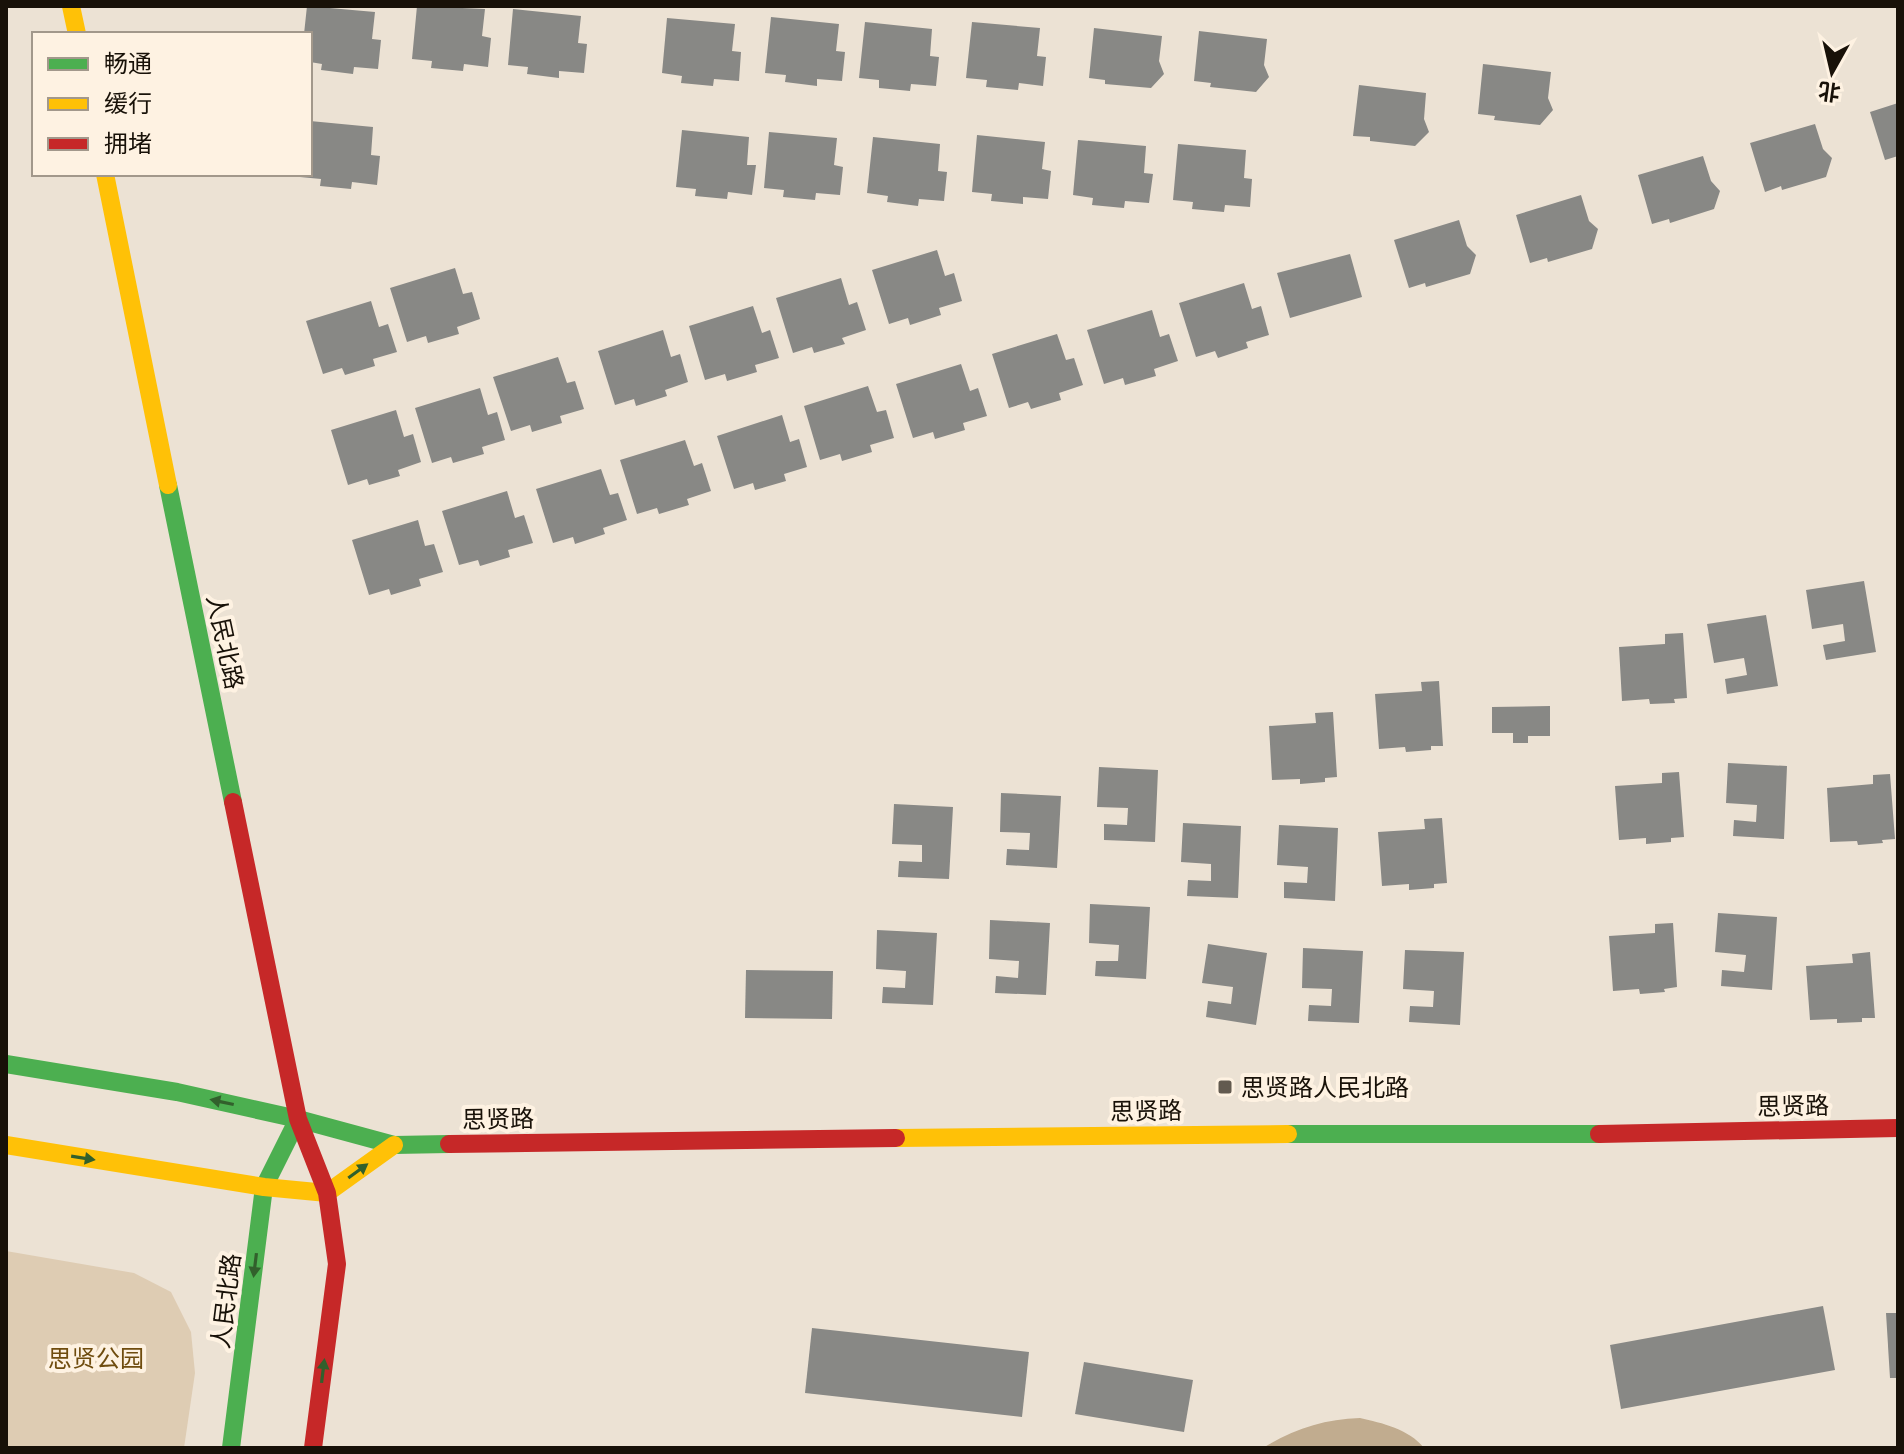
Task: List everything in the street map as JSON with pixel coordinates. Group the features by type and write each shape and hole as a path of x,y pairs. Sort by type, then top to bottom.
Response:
{"main road":[{"path":"71,6 77,32"},
{"name":"人民北路","path":"105,176 298,1119 327,1193 337,1264 313,1448"},
{"name":"思贤路","path":"6,1064 177,1092 298,1119 394,1145 1218,1134 1571,1135 1898,1128"},
{"name":"人民北路","path":"231,1448 264,1187 298,1119"},
{"path":"6,1145 264,1187 327,1193 394,1145"}],"green space":[{"name":"思贤公园","path":"6,1251 134,1273 171,1292 191,1332 195,1373 184,1448 6,1448"}],"shaded area":[{"path":"1360,1418 1403,1431 1424,1448 1263,1448 1310,1426"}],"building":[{"path":"307,6 375,12 372,39 381,40 378,69 354,67 353,74 321,70 322,64 312,62 312,32 304,32"},
{"path":"417,6 485,9 482,36 491,38 488,67 464,64 463,71 431,68 432,61 412,59"},
{"path":"513,9 581,16 578,43 587,44 584,73 559,71 559,78 527,74 528,67 508,65"},
{"path":"771,17 839,24 836,51 845,52 842,81 817,79 817,86 785,82 786,75 765,73"},
{"path":"667,18 735,24 732,51 741,52 739,81 714,79 713,86 681,83 682,76 662,73"},
{"path":"865,22 932,29 930,56 939,57 936,86 911,84 910,91 879,88 879,80 859,78"},
{"path":"972,22 1040,28 1037,56 1046,57 1043,86 1019,83 1018,90 986,87 987,80 966,78"},
{"path":"1094,28 1162,36 1159,61 1164,74 1151,88 1105,84 1105,80 1089,78"},
{"path":"1199,31 1267,39 1264,65 1269,77 1256,92 1210,87 1211,83 1194,81"},
{"path":"1483,64 1551,72 1548,98 1553,110 1540,125 1494,120 1495,116 1478,114"},
{"path":"1359,85 1426,93 1424,119 1429,132 1415,146 1353,136"},
{"path":"1898,103 1898,156 1885,160 1870,112"},
{"path":"312,121 373,127 371,155 380,156 377,185 352,182 351,189 320,186 321,179 300,177 312,176"},
{"path":"1815,124 1823,149 1832,158 1826,177 1765,192 1750,143"},
{"path":"682,130 749,137 747,165 756,165 752,195 728,192 727,199 695,196 696,189 676,187"},
{"path":"769,132 837,138 834,165 843,167 840,195 816,193 815,200 783,197 784,190 764,188"},
{"path":"977,135 1045,142 1042,169 1051,171 1048,199 1023,197 1023,204 991,201 992,194 972,192"},
{"path":"873,137 940,144 938,171 947,172 944,201 919,199 918,206 887,202 888,196 867,193"},
{"path":"1078,140 1146,146 1144,173 1153,174 1149,203 1125,201 1124,208 1092,205 1093,198 1073,195"},
{"path":"1178,144 1246,150 1244,178 1252,179 1250,207 1225,205 1224,212 1192,209 1193,202 1173,200"},
{"path":"1703,156 1711,181 1720,191 1714,209 1670,223 1669,219 1652,224 1638,175"},
{"path":"1581,195 1589,221 1598,229 1592,249 1548,262 1547,258 1530,263 1516,215"},
{"path":"1459,220 1467,246 1476,255 1470,274 1426,287 1425,283 1409,288 1394,240"},
{"path":"937,250 945,276 954,273 962,301 939,308 941,315 910,325 908,318 889,324 872,270"},
{"path":"1350,254 1362,297 1290,318 1277,273"},
{"path":"455,268 463,294 472,292 480,319 457,327 459,334 428,343 426,336 407,342 390,288"},
{"path":"841,278 849,305 857,302 866,330 842,338 845,344 814,353 812,347 793,353 776,298"},
{"path":"1244,283 1252,309 1261,306 1269,335 1246,342 1248,348 1218,358 1215,351 1196,357 1179,303"},
{"path":"371,301 379,327 388,324 397,352 373,359 375,366 345,375 342,368 323,374 306,321"},
{"path":"753,306 762,333 770,330 779,358 755,365 757,372 727,381 725,374 705,380 689,326"},
{"path":"1152,310 1160,337 1169,334 1178,361 1154,369 1156,376 1125,385 1123,378 1104,384 1087,330"},
{"path":"663,330 671,357 680,354 688,382 665,390 667,396 636,406 634,399 615,405 598,351"},
{"path":"1057,334 1066,360 1074,358 1083,385 1059,393 1061,400 1031,409 1028,402 1009,408 992,354"},
{"path":"558,357 567,383 575,381 584,409 560,416 562,423 532,432 530,425 511,431 493,377"},
{"path":"961,364 970,391 978,388 987,416 963,423 965,430 935,439 933,432 913,438 896,384"},
{"path":"868,386 877,412 886,410 894,438 870,445 872,452 842,461 840,454 820,460 804,406"},
{"path":"480,388 488,415 497,412 505,440 482,447 484,454 453,463 451,457 432,463 415,408"},
{"path":"396,410 404,437 413,434 421,462 398,470 400,476 369,485 367,479 348,485 331,430"},
{"path":"782,415 790,442 799,439 807,467 784,474 786,481 755,490 753,483 734,489 717,436"},
{"path":"685,440 694,466 702,463 711,491 687,499 689,505 659,514 657,508 637,514 620,460"},
{"path":"601,469 610,495 618,493 627,520 603,528 605,534 575,544 573,537 553,543 536,489"},
{"path":"507,491 515,518 524,515 533,543 508,550 510,557 480,566 478,560 459,565 442,511"},
{"path":"418,520 425,546 434,544 443,572 419,579 421,586 391,595 389,589 369,595 352,540"},
{"path":"1864,581 1876,652 1826,660 1823,645 1845,641 1843,624 1812,629 1806,590"},
{"path":"1766,615 1778,686 1727,694 1725,679 1747,675 1744,658 1714,663 1707,624"},
{"path":"1683,633 1687,698 1674,699 1675,703 1650,704 1649,699 1622,701 1619,647 1665,644 1665,634"},
{"path":"1439,681 1443,746 1406,752 1405,747 1379,749 1375,694 1422,691 1421,682"},
{"path":"1550,706 1550,736 1528,736 1528,743 1513,743 1513,733 1492,733 1492,707"},
{"path":"1333,712 1337,777 1325,778 1325,782 1300,784 1300,779 1272,780 1269,726 1316,723 1315,713"},
{"path":"1728,763 1787,766 1784,839 1733,836 1734,820 1756,822 1757,805 1726,803"},
{"path":"1099,767 1158,770 1155,842 1104,840 1104,824 1127,825 1128,808 1097,807"},
{"path":"1679,772 1684,837 1671,838 1671,842 1646,844 1646,838 1619,840 1615,786 1662,783 1662,773"},
{"path":"1890,774 1895,839 1858,845 1857,841 1830,842 1827,788 1873,784 1873,775"},
{"path":"1001,793 1061,796 1057,868 1006,865 1007,849 1029,850 1030,833 1000,832"},
{"path":"894,804 953,807 949,879 898,877 899,861 922,862 922,845 892,844"},
{"path":"1442,818 1447,883 1434,884 1434,888 1409,890 1409,884 1382,886 1378,832 1425,829 1424,819"},
{"path":"1183,823 1241,826 1238,898 1187,896 1188,880 1211,881 1211,864 1181,862"},
{"path":"1279,825 1338,828 1335,901 1284,898 1284,882 1307,883 1308,867 1277,865"},
{"path":"1090,904 1150,907 1146,979 1095,976 1096,961 1118,961 1119,945 1089,943"},
{"path":"1718,913 1777,917 1772,990 1721,986 1722,970 1744,972 1746,955 1715,952"},
{"path":"990,920 1050,923 1046,995 995,993 996,976 1018,978 1019,961 989,959"},
{"path":"1673,923 1677,987 1664,989 1665,992 1640,994 1639,989 1613,991 1609,936 1655,933 1655,924"},
{"path":"877,930 937,933 933,1005 882,1003 883,987 905,988 906,971 876,969"},
{"path":"1208,944 1267,953 1256,1025 1206,1017 1208,1001 1231,1004 1233,987 1202,983"},
{"path":"1303,948 1363,951 1359,1023 1308,1021 1309,1005 1331,1006 1332,989 1302,988"},
{"path":"1405,950 1464,952 1460,1025 1409,1022 1410,1006 1433,1007 1434,991 1403,989"},
{"path":"1870,952 1875,1018 1837,1023 1837,1019 1810,1020 1806,966 1853,963 1852,954"},
{"path":"746,970 833,971 832,1019 745,1018"},
{"path":"1823,1306 1835,1370 1621,1409 1610,1345"},
{"path":"1886,1313 1898,1313 1898,1378 1890,1378"},
{"path":"812,1328 1029,1352 1022,1417 805,1393"},
{"path":"1084,1362 1193,1380 1184,1432 1075,1414"}],"traffic: fast":[{"path":"168,485 233,802"},
{"path":"6,1064 177,1092 298,1119 394,1145 449,1144"},
{"path":"231,1448 264,1187 298,1119"},
{"path":"1288,1134 1599,1134"}],"traffic: slow":[{"path":"71,6 77,32"},
{"path":"105,176 168,485"},
{"path":"896,1138 1288,1134"},
{"path":"6,1145 264,1187 327,1193 394,1145"}],"traffic: jam":[{"path":"233,802 298,1119 327,1193 337,1264 313,1448"},
{"path":"1599,1134 1898,1128"},
{"path":"449,1144 896,1138"}],"place":[{"name":"思贤路人民北路","path":"1225,1087"}]}
